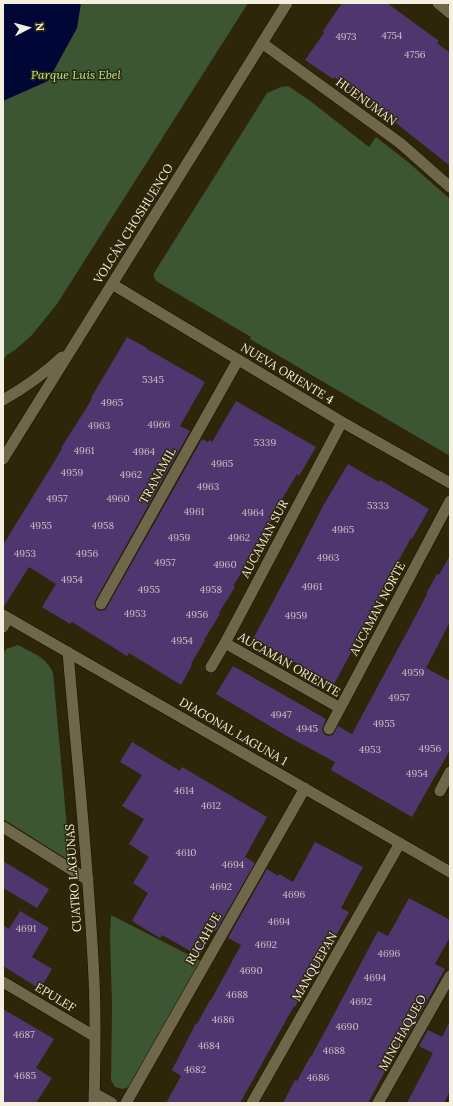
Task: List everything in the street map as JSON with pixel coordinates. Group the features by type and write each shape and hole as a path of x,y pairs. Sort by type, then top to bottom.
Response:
{"street":[{"name":"VOLCÁN CHOSHUENCO","path":"4,456 287,3"},
{"name":"HUENUMAN","path":"262,43 400,143 450,187"},
{"name":"NUEVA ORIENTE 4","path":"112,284 342,422 450,483"},
{"path":"3,400 23,388 49,369 72,347"},
{"name":"TRANAMIL","path":"101,604 238,360"},
{"name":"AUCAMAN SUR","path":"211,667 342,422"},
{"name":"AUCAMAN NORTE","path":"329,729 450,501"},
{"name":"DIAGONAL LAGUNA 1","path":"5,620 68,652 450,872"},
{"name":"AUCAMAN ORIENTE","path":"225,643 340,708"},
{"name":"CUATRO LAGUNAS","path":"68,652 88,880 94,981 94,1098"},
{"path":"440,791 450,772"},
{"name":"RUCAHUE","path":"126,1103 305,788"},
{"path":"3,827 88,880"},
{"name":"MANQUEPAN","path":"252,1103 400,843"},
{"name":"MINCHAQUEO","path":"378,1103 450,976"},
{"name":"EPULEF","path":"3,982 94,1036"},
{"path":"94,1098 112,1103"}],"green space":[{"name":"Parque Luis Ebel","path":"3,3 248,3 57,304 32,335 3,360"},
{"path":"288,86 309,100 369,147 376,137 408,162 450,199 450,456 250,339 251,337 156,281 154,277 154,273 267,93 281,87"},
{"path":"18,645 43,659 53,673 70,861 3,819 3,654 6,649"},
{"path":"111,915 201,961 129,1087 123,1089 115,1087 111,1080"}],"shaded area":[{"path":"3,3 81,3 77,28 48,81 3,101"}],"building":[{"path":"342,3 387,3 439,41 437,43 450,53 450,166 363,96 334,77 333,79 305,60 324,33 323,31"},
{"path":"127,337 205,382 180,426 190,431 95,601 94,604 97,610 105,610 107,607 202,439 208,442 210,440 212,442 236,401 316,447 299,476 297,474 275,511 277,512 233,586 235,587 204,640 181,685 129,653 127,656 72,622 70,624 42,607 56,584 29,567 3,608 3,545 92,399 91,398"},
{"path":"348,464 379,482 380,480 429,509 389,578 391,579 334,684 253,639 323,506"},
{"path":"450,555 450,622 426,668 450,681 450,750 412,817 331,770 335,762 285,735 216,694 233,666 326,719 322,729 325,735 333,735 338,726 352,734 426,594"},
{"path":"132,742 180,771 182,767 267,817 245,857 255,863 216,931 213,930 199,956 162,935 160,938 132,921 148,893 133,883 149,857 129,844 144,819 122,806 142,775 120,762"},
{"path":"315,842 363,867 341,908 349,912 310,983 308,982 295,1007 294,1006 240,1103 166,1103 181,1076 172,1070 196,1023 197,1024 211,1000 241,945 228,938 267,869 278,876 279,874 293,882"},
{"path":"3,861 49,889 37,908 3,888"},
{"path":"409,898 450,920 450,937 435,964 445,969 406,1039 405,1038 391,1063 390,1062 368,1103 283,1103 295,1080 297,1081 311,1057 378,931 388,936"},
{"path":"20,911 49,928 32,957 52,969 40,989 3,966 3,925 9,929"},
{"path":"3,1009 54,1039 36,1068 52,1078 36,1103 3,1103"},
{"path":"450,1021 450,1091 444,1103 407,1103 433,1053 419,1046 428,1030 442,1037"}]}
